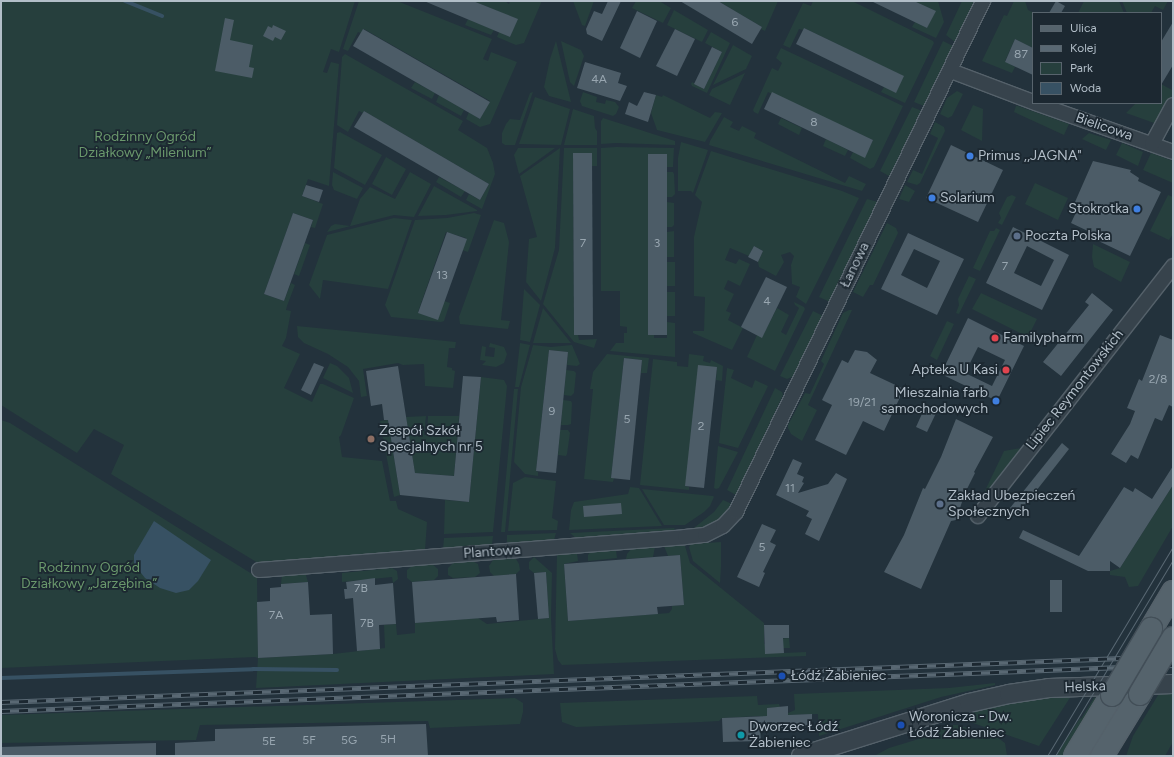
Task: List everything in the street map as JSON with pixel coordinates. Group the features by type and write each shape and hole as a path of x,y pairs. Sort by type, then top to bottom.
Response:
{"main road":[{"path":"1075,756 1173,592"},
{"path":"1102,756 1173,638"}],"street":[{"name":"Łanowa","path":"723,526 736,512 878,217 951,71 983,1"},
{"name":"Bielicowa","path":"951,71 1032,102"},
{"name":"Bielicowa","path":"1037,104 1173,152"},
{"path":"1152,144 1173,105"},
{"name":"Lipiec Reymontowskich","path":"978,516 1173,266"},
{"name":"Plantowa","path":"259,570 686,538 705,535 723,526"},
{"name":"Helska","path":"801,756 998,696 1049,688 1173,684"}],"green space":[{"name":"Rodzinny Ogród Działkowy „Milenium”","path":"1,1 355,1 339,52 331,49 323,72 327,73 331,62 339,64 329,186 308,179 302,196 323,204 315,228 311,227 313,220 293,213 264,294 284,301 291,283 295,285 286,310 291,311 286,338 282,346 300,354 284,388 312,402 320,384 354,398 339,437 342,457 382,461 390,501 396,501 398,509 427,522 425,550 258,563 111,474 124,445 94,429 77,453 1,405"},
{"path":"359,1 397,1 492,39 483,59 488,61 491,52 517,62 490,124 480,127 466,119 469,112 480,119 490,101 364,29 361,33 358,32 348,51 343,49"},
{"path":"473,1 505,1 509,4 510,1 541,1 541,3 524,43 516,45 497,37 499,32 510,37 517,19"},
{"path":"573,1 594,1 585,26 582,25"},
{"path":"636,1 659,1 671,8 663,23 632,8"},
{"path":"718,1 778,1 765,31 761,29 762,27"},
{"path":"813,1 852,1 933,41 934,43 905,103 881,92 884,87 903,76 804,28 803,30 799,29 790,48 783,45 803,3 811,6"},
{"path":"914,1 938,1 944,22 936,38 912,27 915,22 927,28 935,11"},
{"path":"962,1 975,1 955,42 946,35"},
{"path":"1014,1 1025,1 1028,10 1032,12 1032,48 1015,39 1005,61 1015,67 1012,73 982,61 1004,15 1007,16"},
{"path":"1084,1 1119,1 1124,12 1078,12"},
{"path":"1122,1 1168,1 1163,10 1155,6 1152,12 1127,12"},
{"path":"674,10 708,30 702,42 667,25"},
{"path":"468,19 494,30 491,35 465,25"},
{"path":"711,32 730,43 707,93 692,86 691,84 692,82 704,89 722,52 705,43"},
{"path":"556,41 571,102 549,96 544,87 550,59"},
{"path":"561,41 581,50 584,56 574,86 570,82"},
{"path":"943,41 953,46 924,106 914,102"},
{"path":"733,45 752,56 746,69 713,85"},
{"path":"781,48 903,106 874,167 870,169 850,158 853,152 865,157 873,140 768,92 758,114 754,112 753,110 772,68 778,71 782,63 776,58"},
{"path":"345,54 463,121 458,130 487,148 493,163 495,174 482,209 466,200 469,194 480,200 489,184 364,111 363,113 359,111 348,132 337,125 342,57"},
{"path":"745,73 730,105 709,95 712,89"},
{"path":"415,82 435,93 432,99 411,88"},
{"path":"1162,85 1172,90 1173,97 1157,124 1126,113 1135,104 1162,104"},
{"path":"957,91 963,94 952,116 948,118 940,114 947,98"},
{"path":"533,92 515,145 505,145 502,143 502,133 506,124 510,119 520,120 530,93"},
{"path":"583,92 597,97 596,102 605,104 606,100 615,102 619,107 616,114 613,116 582,106 580,101"},
{"path":"439,95 464,110 461,116 436,102"},
{"path":"656,95 662,97 663,95 710,118 715,112 722,113 705,142 657,130 651,113"},
{"path":"535,97 570,109 561,145 519,144"},
{"path":"973,105 983,109 982,141 961,130"},
{"path":"1016,106 1069,124 1064,135 1014,112"},
{"path":"912,107 922,111 889,176 880,171"},
{"path":"573,109 594,116 595,128 597,131 597,145 564,145"},
{"path":"724,117 733,122 730,127 739,131 742,126 756,133 754,138 845,183 849,176 866,184 862,191 709,145"},
{"path":"603,118 675,141 675,145 616,143 601,144 601,121"},
{"path":"781,118 802,128 799,135 778,124"},
{"path":"935,122 944,127 945,131 920,183 917,185 907,182 913,170 922,174 938,138 930,134"},
{"path":"340,132 382,155 365,185 334,168 337,133"},
{"path":"1089,133 1111,140 1106,150 1082,139"},
{"path":"826,139 848,150 845,156 823,146"},
{"path":"681,142 708,150 693,193 691,191 678,191 678,158"},
{"path":"1122,143 1143,152 1138,166 1116,155"},
{"path":"518,148 555,148 519,174 514,155"},
{"path":"560,148 555,248 541,301 526,282 529,239 537,237 520,176"},
{"path":"564,148 597,148 597,166 592,166 573,154 574,335 578,335 579,340 597,339 594,348 574,342 543,304 559,250"},
{"path":"601,148 674,148 673,167 667,167 666,154 648,154 648,335 654,335 654,338 667,338 667,322 675,323 675,357 610,351 616,343 624,343 624,333 627,333 627,327 620,326 620,291 601,291"},
{"path":"711,151 842,191 859,198 806,304 796,297 800,287 792,284 791,265 794,256 790,252 781,255 784,262 776,276 759,267 758,262 763,251 754,246 749,256 730,248 725,260 736,264 739,259 750,264 740,286 728,280 724,289 734,294 726,311 731,313 728,320 743,328 732,350 693,333 693,331 704,331 705,297 694,296 694,237 702,202 695,195"},
{"path":"1151,153 1173,161 1173,183 1143,170"},
{"path":"386,157 406,169 392,195 372,184"},
{"path":"333,172 363,188 357,199 334,190 332,185"},
{"path":"410,172 431,184 414,217 394,215 327,232 331,226 335,224 350,226 360,199 370,187 395,199"},
{"path":"667,172 673,172 674,174 675,194 672,197 667,197"},
{"path":"439,177 465,191 461,197 436,182"},
{"path":"1035,183 1068,198 1058,220 1025,204"},
{"path":"905,185 915,191 909,202 899,199"},
{"path":"434,186 477,211 446,215 418,216"},
{"path":"1012,195 1016,197 1002,225 998,223 1001,218 999,213 1007,197"},
{"path":"1168,195 1173,197 1173,234 1169,240 1150,231"},
{"path":"867,199 878,202 830,302 819,297"},
{"path":"667,202 674,203 674,225 672,227 667,227"},
{"path":"474,213 481,215 468,252 462,250 466,238 446,232 418,312 444,301 450,303 444,321 441,322 391,317 385,305 415,220 447,218"},
{"path":"394,218 412,220 388,289 323,280 320,299 309,285 327,235"},
{"path":"494,220 504,223 509,242 501,320 510,321 508,329 460,324 459,317"},
{"path":"887,223 896,228 898,233 873,285 870,285 863,297 853,292"},
{"path":"996,228 1000,230 980,271 973,268 990,231 994,231"},
{"path":"674,231 674,257 667,257 667,232"},
{"path":"305,243 310,245 299,276 294,274"},
{"path":"1093,244 1130,262 1121,282 1094,267 1092,257"},
{"path":"667,262 675,262 675,286 667,286"},
{"path":"969,276 976,279 959,314 956,313 959,305 958,299"},
{"path":"524,289 540,305 530,342 520,340"},
{"path":"667,292 675,292 675,316 667,316"},
{"path":"981,293 1037,319 1028,337 972,309"},
{"path":"794,302 805,309 775,371 747,357 757,335 762,337 777,308 789,315 781,332 786,335 799,308"},
{"path":"543,308 571,343 533,343"},
{"path":"852,310 808,405 817,410 802,441 791,434 788,425 805,393 810,394 824,364 821,361 843,313"},
{"path":"813,311 823,316 794,376 787,379 780,376"},
{"path":"947,321 954,324 937,360 930,356"},
{"path":"297,326 456,342 455,348 449,348 447,367 452,368 452,370 455,371 453,388 425,386 424,364 403,365 398,363 363,369 367,396 361,397 359,381 348,367 328,354 304,343 298,337"},
{"path":"490,343 504,347 507,354 504,363 496,367 482,365 486,361 480,360 482,346 486,347 485,356 494,357 495,348 489,347"},
{"path":"520,343 530,345 519,387 515,387"},
{"path":"533,345 551,347 572,345 580,364 577,366 567,365 568,352 549,350 536,471 538,472 538,476 525,474 514,462 521,387"},
{"path":"607,354 649,358 647,373 641,373 642,360 624,358 611,478 614,478 613,482 584,479 593,389 590,389 593,372"},
{"path":"689,354 704,356 703,361 710,363 711,360 723,366 722,381 716,380 717,367 685,486 689,487 689,490 640,485 653,359 677,362 677,366 688,367"},
{"path":"330,363 337,366 349,378 353,393 323,378"},
{"path":"727,368 734,370 731,378 752,388 755,380 768,386 738,448 719,443"},
{"path":"566,370 574,371 576,373 574,393 571,396 564,395"},
{"path":"481,377 504,380 507,386 493,532 444,534 445,500 469,502"},
{"path":"775,388 782,392 783,395 736,495 727,490"},
{"path":"514,389 518,389 505,532 501,532"},
{"path":"563,400 571,401 572,403 571,424 568,425 561,425"},
{"path":"426,416 424,435 427,435 428,416 459,416 454,476 415,473 406,417"},
{"name":"Rodzinny Ogród Działkowy „Jarzębina”","path":"1,420 10,423 257,577 258,658 1,668"},
{"path":"388,420 400,495 394,497 380,421"},
{"path":"560,430 568,430 570,433 566,456 558,455"},
{"path":"718,446 738,452 719,488 716,489 714,488"},
{"path":"1021,448 981,499 1004,451"},
{"path":"525,477 556,481 552,518 558,521 557,530 508,531 513,483"},
{"path":"1173,485 1173,526 1138,586 1129,587 1125,577 1110,575 1110,571 1120,568"},
{"path":"630,487 639,488 662,526 569,530 571,510 574,502 628,494"},
{"path":"642,489 714,497 710,506 704,512 685,525 664,525"},
{"path":"723,500 732,504 725,514 707,529 690,531 714,512"},
{"path":"674,528 677,532 577,539 570,533"},
{"path":"556,533 554,540 549,541 514,544 507,542 507,535"},
{"path":"493,536 492,545 443,549 444,538"},
{"path":"721,542 720,583 693,561 689,547 691,544"},
{"path":"664,546 685,546 690,563 764,623 764,644 778,643 778,639 789,638 790,648 778,648 784,653 806,652 806,656 562,665 558,660 555,649 557,554 577,553 578,561 564,564 568,621 669,613 672,606 684,605 680,555 668,556"},
{"path":"655,547 653,557 626,559 627,554 632,548"},
{"path":"616,550 617,558 588,561 588,555 591,551"},
{"path":"507,557 516,559 520,570 516,574 494,576 490,572 489,566 493,560"},
{"path":"534,557 552,573 551,618 554,674 256,688 258,658 333,654 385,648 384,625 396,624 397,635 415,633 415,623 478,618 487,624 549,618 546,572 534,573 529,569 529,562"},
{"path":"472,561 478,564 480,573 475,577 453,578 448,575 448,568 454,562"},
{"path":"432,564 438,569 438,576 434,580 412,582 407,578 407,570 412,566"},
{"path":"392,568 397,571 398,579 393,583 392,577 342,582 342,573"},
{"path":"305,572 308,582 281,584 282,574"},
{"path":"995,683 995,685 941,697 819,736 818,714 788,715 788,713 795,710 794,694 949,688"},
{"path":"1167,691 1173,695 1173,742 1165,756 1126,756 1133,736 1160,692"},
{"path":"757,696 758,705 779,704 780,707 767,708 768,722 759,716 722,718 719,721 576,727 562,722 560,703"},
{"path":"1071,696 1039,746 960,719 948,719 990,706 1040,697"},
{"path":"1097,697 1062,756 1056,756 1080,718 1081,719 1094,698"},
{"path":"515,698 523,703 523,712 520,724 430,728 428,721 200,725 196,740 1,743 1,715"},
{"path":"951,725 958,725 998,738 1005,743 1007,756 874,756 889,748 922,738"}],"water":[{"path":"154,521 211,560 198,581 189,590 176,593 160,588 145,578 134,564 134,555"}],"building":[{"path":"424,1 473,1 518,19 510,37"},
{"path":"608,1 621,1 602,41 587,34 586,29 594,11 602,14"},
{"path":"680,1 718,1 762,27 752,44"},
{"path":"871,1 914,1 936,11 927,28"},
{"path":"1056,1 1065,6 1062,12 1050,12"},
{"path":"637,11 657,21 640,58 620,48"},
{"path":"225,18 234,20 230,40 253,45 249,67 254,68 252,78 215,71"},
{"path":"1173,22 1173,65 1162,83 1162,40"},
{"path":"273,25 286,31 281,40 275,37 273,41 263,36 268,26 272,28"},
{"path":"804,28 904,76 896,93 796,44"},
{"path":"363,29 490,102 480,119 353,46"},
{"path":"675,29 695,39 677,76 656,66"},
{"path":"1015,39 1032,48 1032,75 1005,62"},
{"path":"712,47 722,52 704,89 694,84"},
{"path":"585,62 621,73 618,83 627,86 620,101 577,88"},
{"path":"644,92 656,95 648,122 625,114 629,102 637,106"},
{"path":"772,92 873,140 865,158 764,109"},
{"path":"364,111 489,184 480,200 354,127"},
{"path":"951,145 1003,170 978,222 926,198"},
{"path":"573,153 592,153 593,335 574,335"},
{"path":"648,154 667,154 667,335 648,335"},
{"path":"1093,161 1131,170 1130,172 1139,178 1138,181 1161,192 1130,256 1088,236 1090,232 1071,223 1080,204 1075,202"},
{"path":"306,185 323,190 319,202 302,196"},
{"path":"293,213 313,220 284,301 264,294"},
{"path":"1013,227 1069,255 1042,310 986,283","holes":["1027,246 1054,260 1041,286 1014,273"]},
{"path":"447,232 467,239 438,320 418,313"},
{"path":"908,233 964,259 937,315 881,289","holes":["914,249 940,261 927,288 901,275"]},
{"path":"754,246 763,251 758,262 748,257"},
{"path":"766,277 787,287 762,338 741,327"},
{"path":"1092,293 1113,310 1061,376 1043,362 1089,305 1085,302"},
{"path":"968,318 1024,346 997,401 941,374","holes":["978,347 1005,360 992,386 965,373"]},
{"path":"1160,335 1173,340 1173,407 1169,405 1162,421 1155,418 1138,459 1131,455 1126,463 1111,454 1130,424 1135,411 1127,408 1139,379 1142,381"},
{"path":"549,350 568,352 556,473 536,471"},
{"path":"855,350 867,352 877,360 870,373 904,389 884,431 863,421 846,455 815,440 832,405 822,400 842,360 848,363"},
{"path":"624,358 642,360 630,480 611,478"},
{"path":"314,363 324,367 311,395 301,390"},
{"path":"698,365 717,367 704,488 685,486"},
{"path":"398,366 415,473 454,476 463,376 481,377 469,502 400,495 388,420 384,420 382,404 371,406 366,371"},
{"path":"926,405 937,411 927,432 916,427"},
{"name":"Zakład Ubezpieczeń Społecznych","path":"956,419 993,437 974,472 975,473 965,493 956,520 951,521 921,589 884,572 904,535 923,488 925,489 941,457"},
{"path":"1062,443 1069,449 1018,514 1010,508"},
{"path":"793,459 802,463 797,474 804,477 802,482 804,483 798,493 828,484 836,473 847,479 819,541 805,534 812,519 806,516 809,511 776,495"},
{"path":"1173,466 1173,485 1120,568 1110,561 1110,571 1088,571 1019,538 1023,530 1079,556 1124,487 1133,492 1135,488 1152,499"},
{"path":"621,503 622,514 584,517 583,506"},
{"path":"762,524 776,530 770,542 776,545 763,572 765,573 759,587 737,577"},
{"path":"680,555 684,605 657,607 658,614 568,621 564,564"},
{"path":"546,572 549,618 538,619 534,573"},
{"path":"516,574 519,620 497,622 496,617 415,623 412,582"},
{"path":"375,578 375,585 393,583 396,624 379,625 380,649 357,651 353,598 345,599 344,589 347,589 346,582"},
{"path":"1050,580 1062,580 1062,612 1050,612"},
{"path":"308,582 310,615 332,614 333,654 258,658 257,602 270,601 270,588 281,587 281,584"},
{"path":"764,625 789,625 789,638 783,638 784,653 765,654"},
{"path":"788,706 788,715 812,714 812,726 760,729 761,741 723,742 722,718 767,716 767,708"},
{"path":"426,724 428,756 175,756 175,743 215,741 215,729"},
{"path":"156,743 156,756 1,756 1,747"}],"waterway":[{"path":"125,1 162,16"},
{"path":"1,678 253,669 337,670"}],"tram line":[{"path":"1047,756 1173,546"},
{"path":"1055,756 1173,560"}],"railway":[{"path":"1,702 1173,656"},
{"path":"1,711 1173,665"}],"place":[{"name":"Primus ,,JAGNA\"","path":"970,156"},
{"name":"Solarium","path":"932,198"},
{"name":"Stokrotka","path":"1137,209"},
{"name":"Poczta Polska","path":"1017,236"},
{"name":"Familypharm","path":"995,338"},
{"name":"Apteka U Kasi","path":"1006,370"},
{"name":"Mieszalnia farb samochodowych","path":"996,401"},
{"name":"Zespół Szkół Specjalnych nr 5","path":"371,439"},
{"name":"Zakład Ubezpieczeń Społecznych","path":"940,504"},
{"name":"Łódź Żabieniec","path":"782,676"},
{"name":"Woronicza - Dw. Łódź Żabieniec","path":"901,725"},
{"name":"Dworzec Łódź Żabieniec","path":"741,735"}]}
